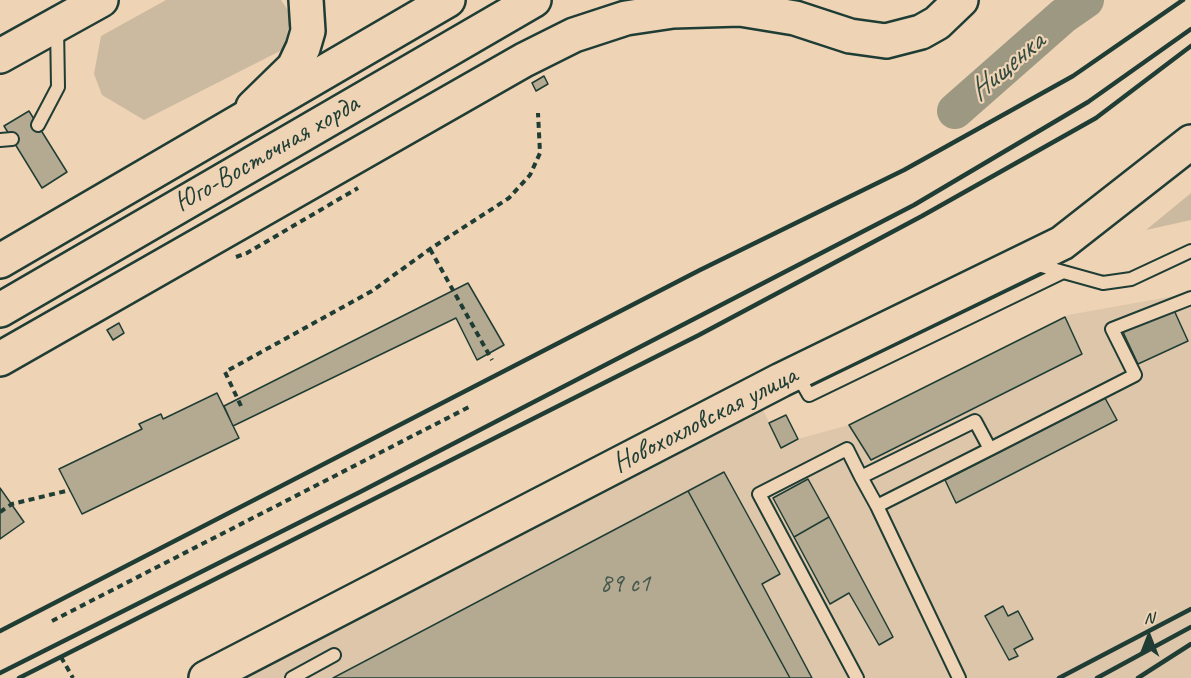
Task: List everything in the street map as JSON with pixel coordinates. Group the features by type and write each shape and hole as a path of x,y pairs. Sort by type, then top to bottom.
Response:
{"street":[{"path":"0,56 101,0"},
{"path":"237,122 294,66 308,31 306,0"},
{"name":"Юго-Восточная хорда","path":"0,261 448,0"},
{"name":"Юго-Восточная хорда","path":"0,310 534,0"},
{"path":"0,359 524,60 574,35 626,18 673,11 740,9 795,18 850,36 886,40 921,32 937,23 961,0"},
{"name":"Новохохловская улица","path":"206,678 796,373 1062,243 1191,142"}],"lane":[{"path":"38,125 58,87 57,24"},
{"path":"1025,261 1103,283 1131,279 1191,251"},
{"path":"796,373 809,395 1061,273"},
{"path":"877,506 1135,375 1112,329 1191,298"},
{"path":"861,477 975,421 990,449"},
{"path":"857,678 759,494 847,449 877,506 959,678"},
{"path":"292,678 334,655"}],"path":[{"path":"242,406 225,372 372,291 429,249 509,198 530,176 540,153 538,113"},
{"path":"429,249 492,360"},
{"path":"52,621 469,407"},
{"path":"0,512 12,504 70,490"},
{"path":"61,657 73,678"}],"shaded area":[{"path":"166,0 281,0 291,15 284,49 144,120 102,95 94,74 101,36"},
{"path":"1191,193 1191,220 1146,230"},
{"path":"1191,293 1191,678 228,678 757,399 782,447 798,439 849,425 1068,315"}],"building":[{"path":"544,76 548,84 536,91 532,83"},
{"path":"29,111 67,172 42,188 4,126"},
{"path":"468,283 504,345 477,360 456,318 233,426 224,406"},
{"path":"1173,308 1188,341 1138,364 1123,332"},
{"path":"1065,317 1082,354 871,460 849,425"},
{"path":"119,323 124,333 113,340 107,330"},
{"path":"217,393 239,438 82,514 59,469 142,429 139,424 161,414 163,419"},
{"path":"1105,398 1117,420 956,503 945,480"},
{"path":"786,415 798,439 781,448 769,423"},
{"path":"724,472 780,574 762,584 812,678 790,678 688,491"},
{"path":"808,479 829,517 794,537 773,498"},
{"path":"0,488 24,522 0,539"},
{"path":"688,491 790,678 333,678"},
{"path":"829,517 893,637 879,645 849,593 830,604 794,537"},
{"path":"1003,606 1008,616 1018,611 1033,639 1014,649 1018,656 1009,660 985,616"}],"waterway":[{"name":"Нищенка","path":"955,111 1063,16 1086,0"}],"railway":[{"path":"0,631 700,270 904,170 1073,76 1183,0"},
{"path":"0,673 360,492 914,205 1088,102 1191,29"},
{"path":"19,678 699,335 922,216 1096,118 1191,46"},
{"path":"1059,678 1191,609"},
{"path":"1097,678 1191,627"},
{"path":"1138,678 1191,644"}]}
